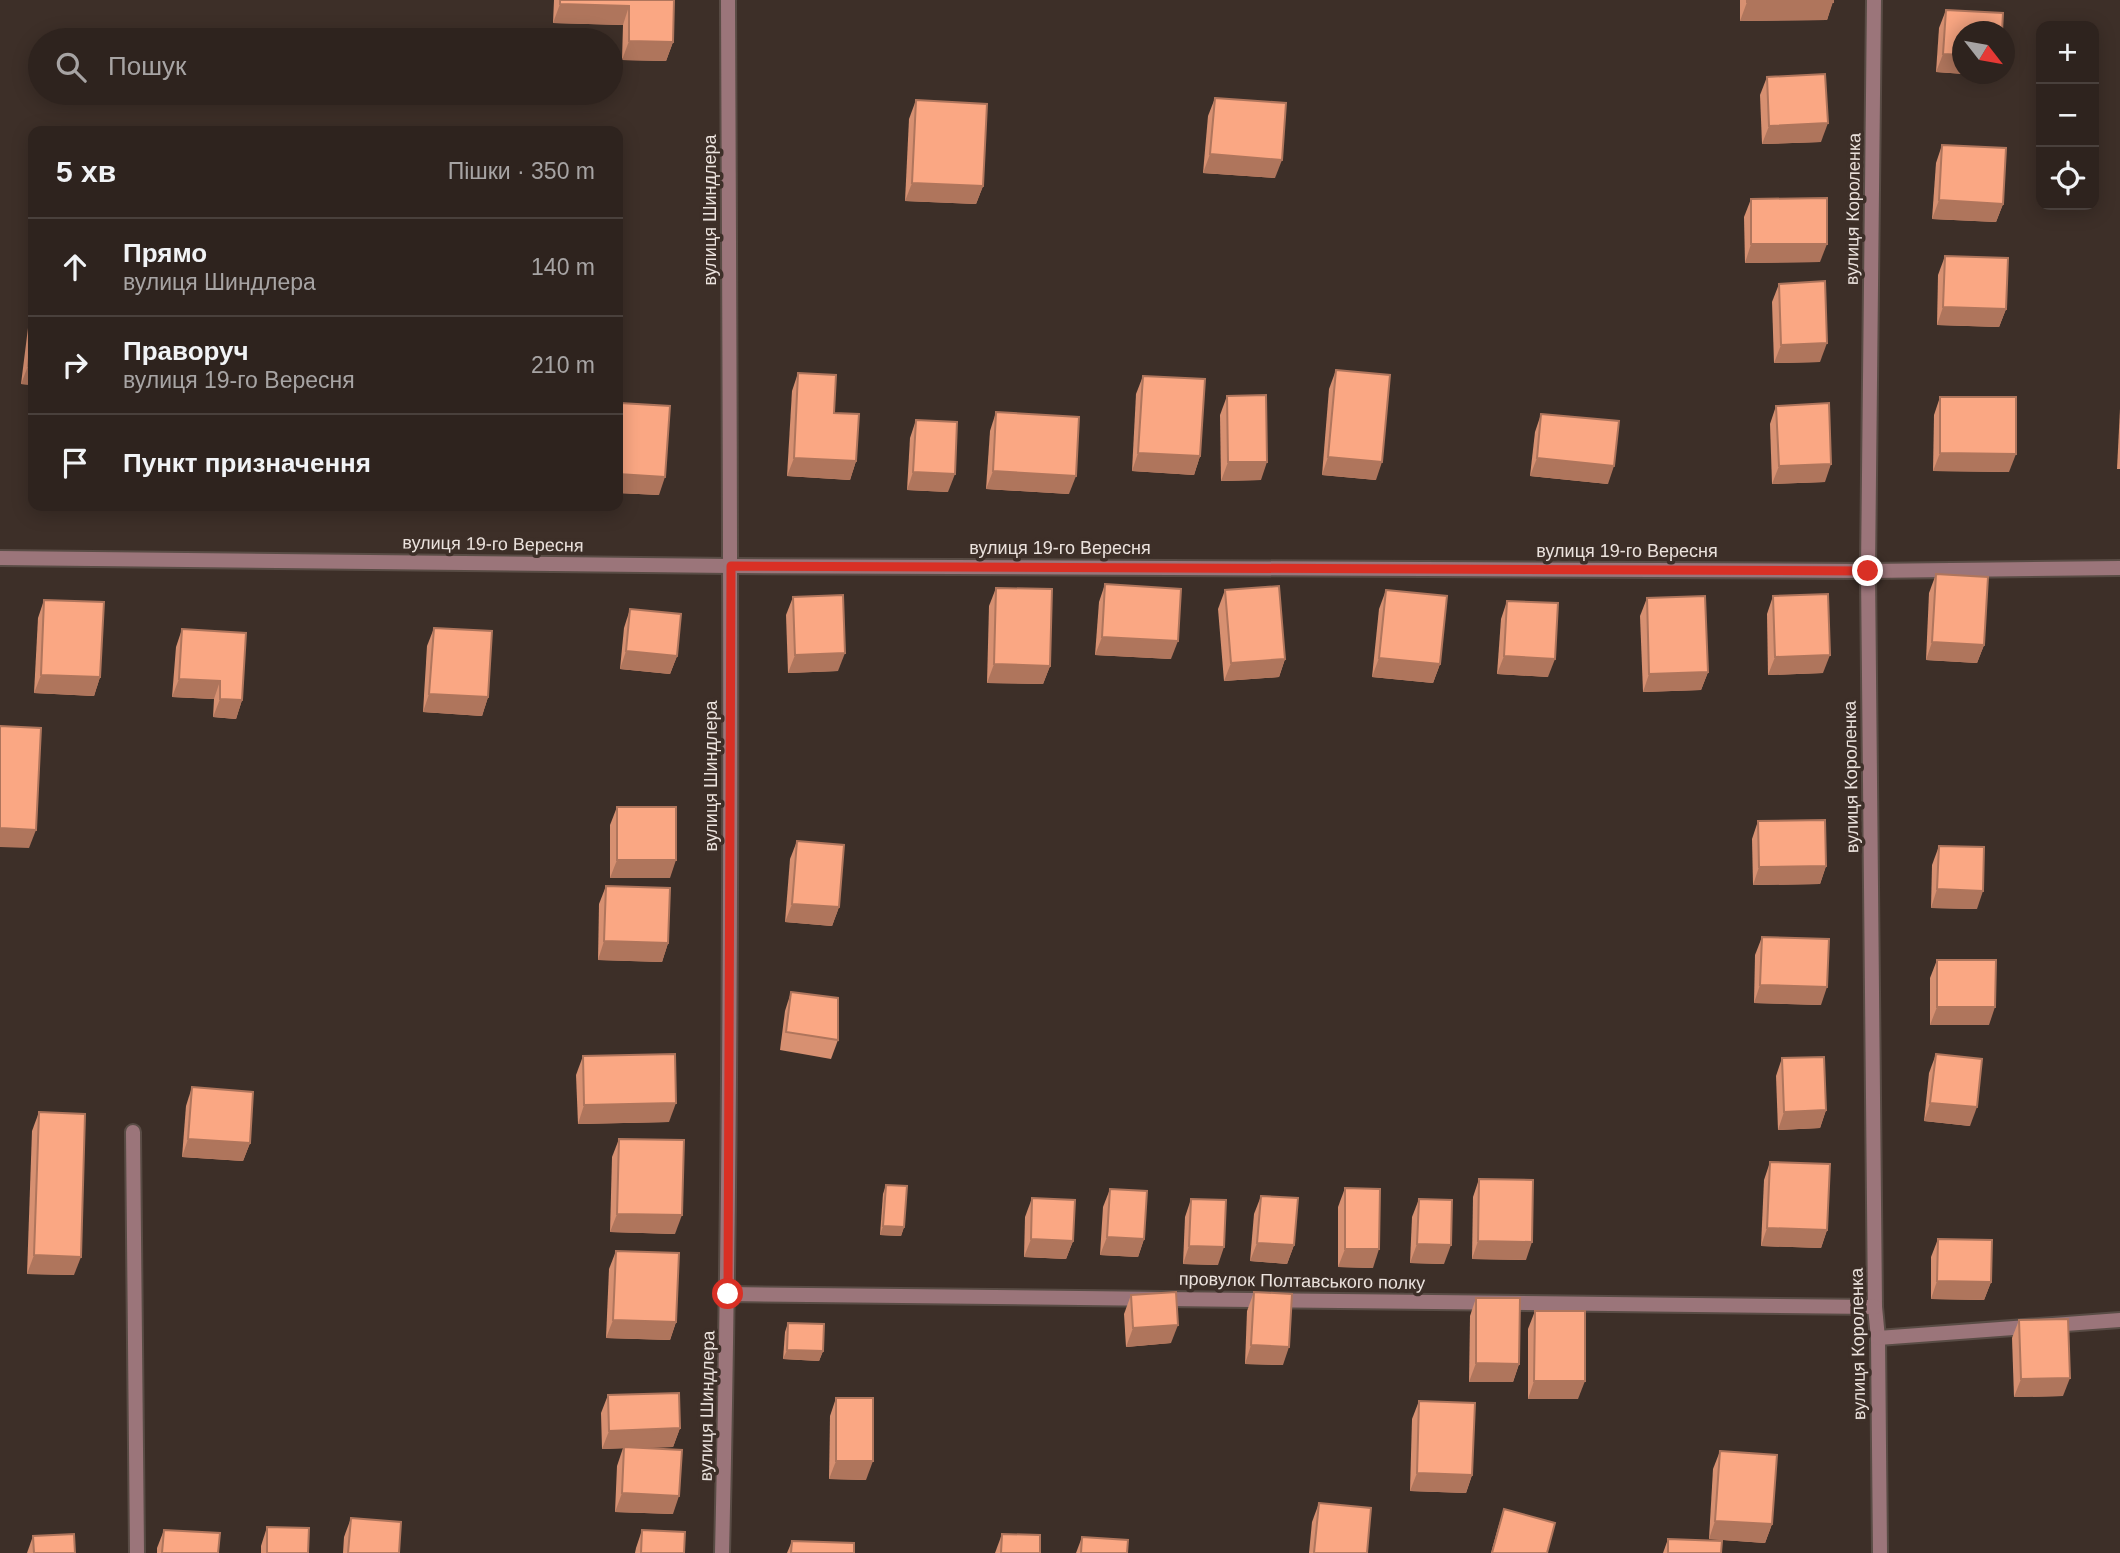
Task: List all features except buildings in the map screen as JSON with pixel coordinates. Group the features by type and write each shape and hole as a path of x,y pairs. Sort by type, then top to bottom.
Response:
{"street":[{"name":"вулиця Шиндлера","path":"722,1553 728,1294 731,566 728,0"},
{"name":"вулиця Короленка","path":"1874,0 1868,571 1880,1553"},
{"name":"вулиця 19-го Вересня","path":"0,558 731,566 1868,571 2120,568"},
{"path":"133,1132 137,1553"},
{"name":"провулок Полтавського полку","path":"728,1294 1875,1307"},
{"path":"1878,1338 2120,1320"}],"route":[{"path":"728,1294 731,566 1868,571"}]}
